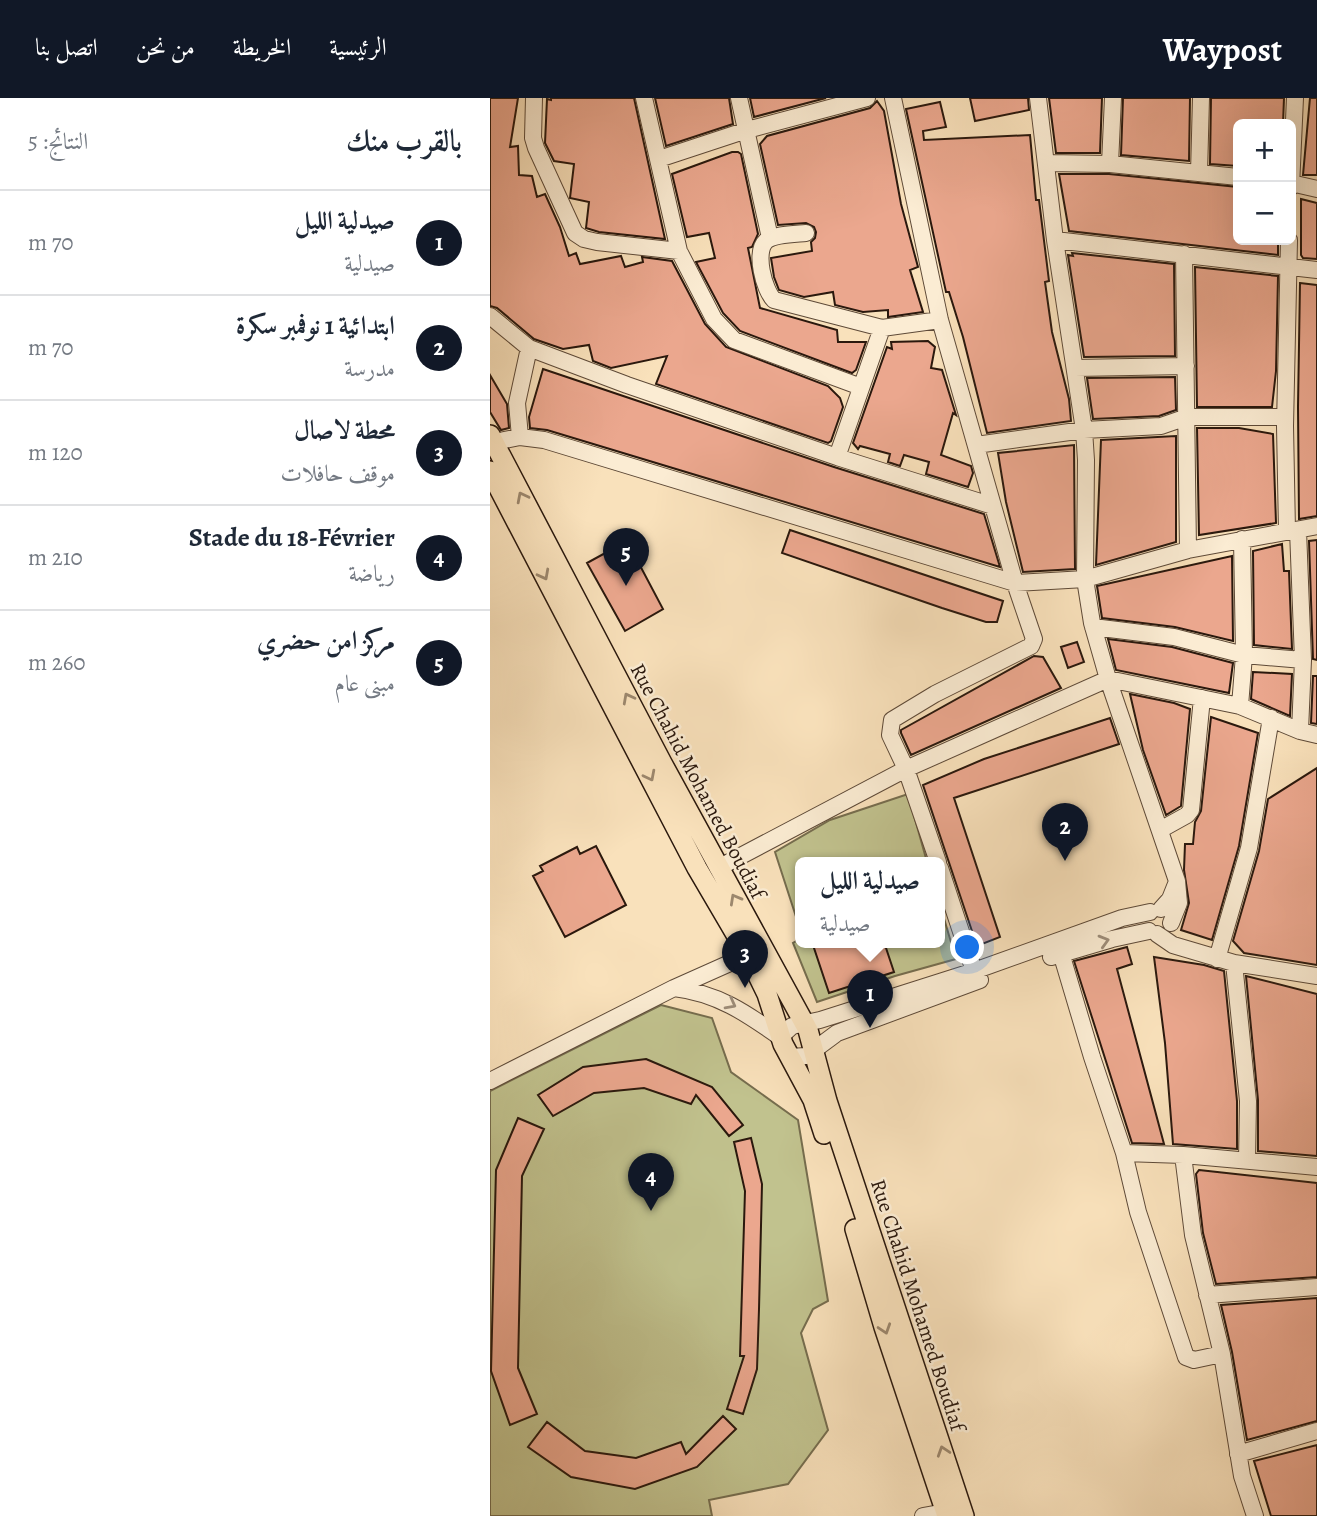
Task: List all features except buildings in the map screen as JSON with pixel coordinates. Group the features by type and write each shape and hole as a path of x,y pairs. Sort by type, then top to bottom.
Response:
{"main road":[{"name":"Rue Chahid Mohamed Boudiaf","path":"492,438 718,868 804,1023 815,1051 827,1101 952,1515"},
{"name":"Rue Chahid Mohamed Boudiaf","path":"490,471 697,868 748,955 766,993 780,1037 813,1100 884,1327 952,1515"}],"street":[{"path":"534,98 533,138 536,148 575,233 583,239 597,242 679,251"},
{"path":"644,98 679,251 714,319 734,340 861,387"},
{"path":"739,98 770,239"},
{"path":"659,159 747,130 867,98"},
{"path":"895,98 940,320 1015,583 1033,635 1032,645 935,694 892,720 890,735 906,769 936,857"},
{"path":"790,1057 806,1056 837,1033 977,981 1160,922 1179,903 1177,881 1108,680 1093,627 1085,579 1084,430 1055,240 1038,98"},
{"path":"1110,164 1113,98"},
{"path":"1199,173 1201,98"},
{"path":"1291,182 1295,98"},
{"path":"1047,163 1110,164 1233,176"},
{"path":"1296,186 1317,189"},
{"path":"806,233 770,239 761,249 766,289 774,300 882,328 940,320"},
{"path":"1055,240 1317,270"},
{"path":"1289,245 1285,417 1303,660 1300,731"},
{"path":"1184,254 1188,550"},
{"path":"490,316 529,348 627,385 837,457 993,506"},
{"path":"837,457 882,328"},
{"path":"520,437 517,403 529,348"},
{"path":"1075,368 1186,366"},
{"path":"976,445 1084,430 1161,426 1186,417 1285,417"},
{"path":"492,438 544,440 1015,583 1085,579 1188,550 1317,526"},
{"path":"1240,706 1244,655 1242,539"},
{"path":"1093,627 1174,637 1244,655 1303,660"},
{"path":"718,868 906,769 1108,680 1240,706 1300,731 1317,735"},
{"path":"1160,830 1191,810 1202,698"},
{"path":"1247,1160 1248,1101 1226,961 1271,718"},
{"path":"945,883 974,971"},
{"path":"674,988 704,993 733,1004 780,1037 792,1026 820,1020 974,971 1122,918 1160,922"},
{"path":"1160,922 1173,945 1226,961 1317,976"},
{"path":"1061,953 1091,1057 1124,1153 1138,1212 1186,1357 1194,1360 1222,1354"},
{"path":"490,1081 674,988 748,955"},
{"path":"1124,1153 1183,1155 1317,1167"},
{"path":"1183,1155 1193,1236 1222,1354 1242,1476 1255,1516"},
{"path":"1207,1295 1317,1287"},
{"path":"1238,1454 1317,1431"},
{"path":"923,1516 952,1515"}],"green space":[{"path":"908,794 926,857 795,857 795,914 775,852 830,820"},
{"path":"945,922 956,959 817,1002 795,948 945,948"},
{"path":"661,1005 712,1018 731,1072 798,1120 828,1301 813,1309 801,1333 828,1430 788,1484 709,1500 712,1516 490,1516 490,1091"}],"place":[{"name":"مركز امن حضري","path":"626,586"},
{"name":"ابتدائية 1 نوفمبر سكرة","path":"1065,861"},
{"name":"محطة لاصال","path":"745,988"},
{"name":"صيدلية الليل","path":"870,1028"},
{"name":"Stade du 18-Février","path":"651,1211"}]}
